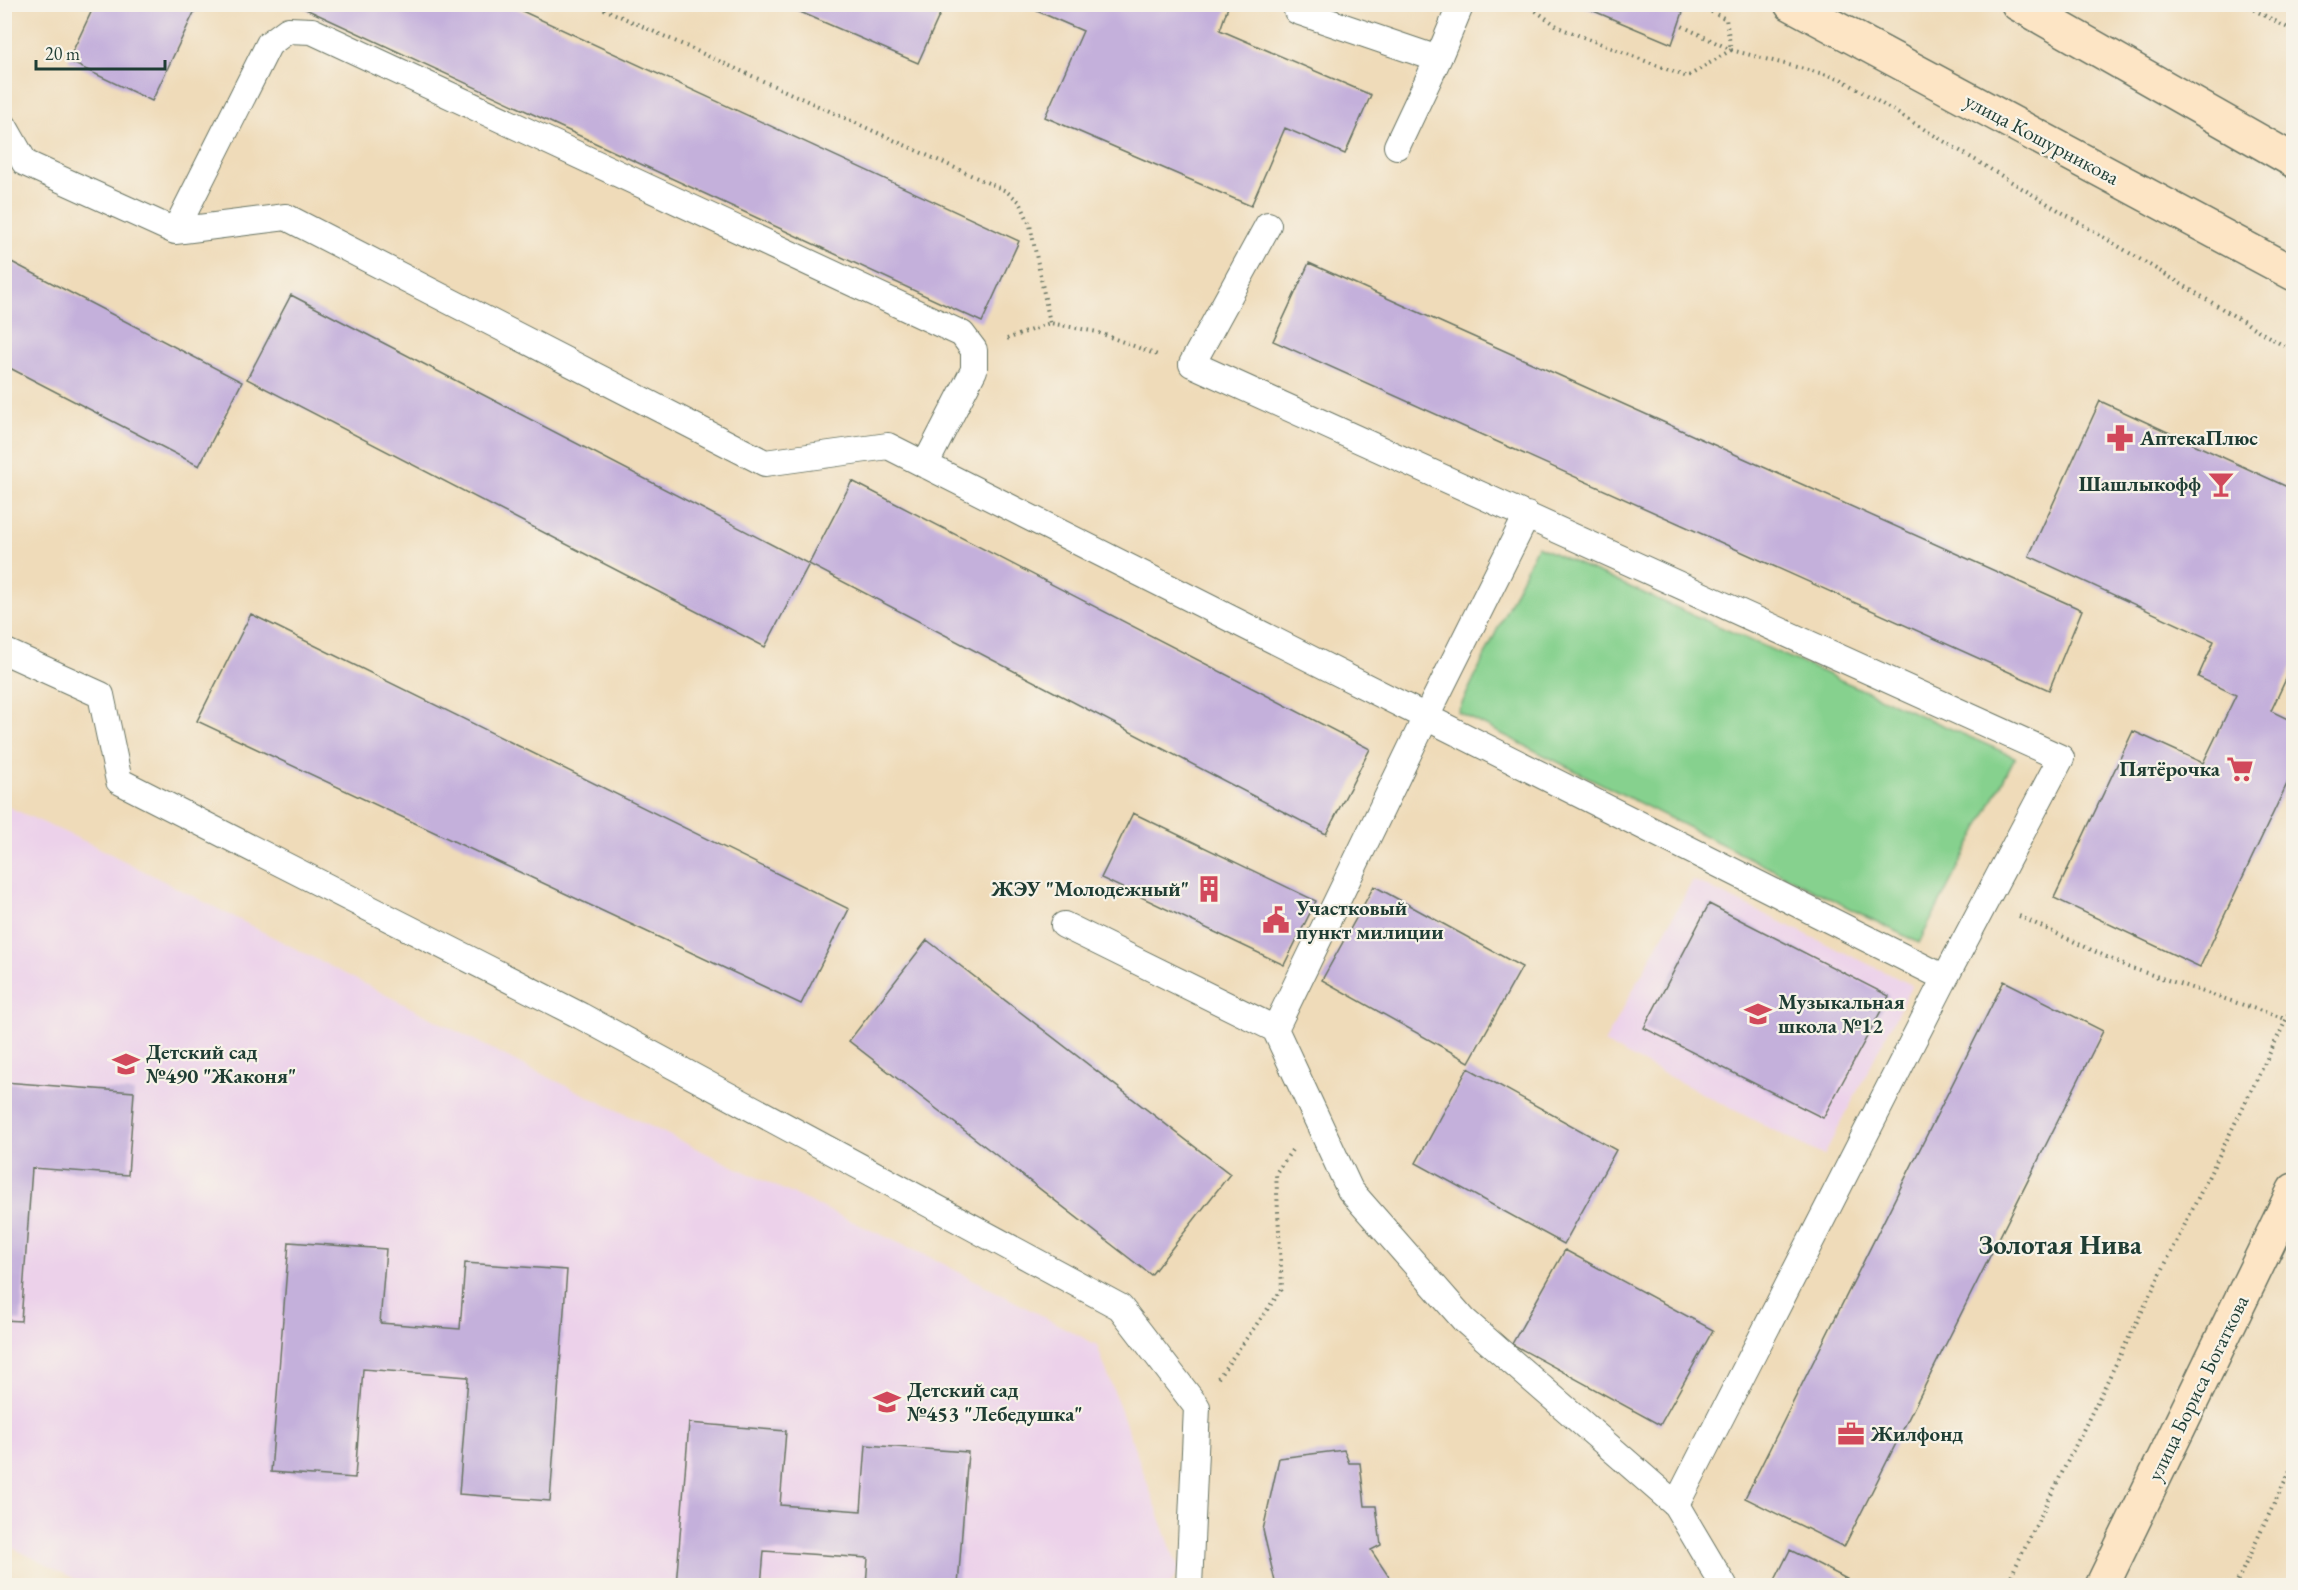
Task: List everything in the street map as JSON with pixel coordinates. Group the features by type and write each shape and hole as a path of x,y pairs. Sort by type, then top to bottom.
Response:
{"main road":[{"name":"улица Кошурникова","path":"1791,4 2294,274"},
{"path":"2018,4 2294,161"},
{"name":"улица Бориса Богаткова","path":"2102,1586 2294,1190"}],"lane":[{"path":"1298,4 1297,12 1438,59"},
{"path":"1397,146 1461,4"},
{"path":"175,231 269,44 288,30 312,31 962,334 974,350 974,370 925,465"},
{"path":"4,126 25,164 175,231 286,217 765,463 888,446 1945,978"},
{"path":"1268,225 1192,364 2061,758 1945,978 1676,1505"},
{"path":"1275,1029 1527,515"},
{"path":"4,651 101,695 119,781 580,1016 1120,1307 1197,1407 1189,1586"},
{"path":"1064,925 1275,1029 1350,1190 1464,1320 1676,1505 1724,1586"}],"path":[{"path":"593,4 1006,191 1020,202 1030,225 1050,323"},
{"path":"1526,4 1560,28 1688,76 1731,50"},
{"path":"1695,4 1726,19 1731,50"},
{"path":"2243,4 2294,31"},
{"path":"1680,25 1731,50 1839,78 2294,352"},
{"path":"974,350 1050,323 1097,332 1152,354"},
{"path":"2034,923 2128,967 2286,1019"},
{"path":"2006,1586 2294,1004"},
{"path":"1197,1407 1282,1289 1276,1173 1316,1118"},
{"path":"2235,1586 2294,1462"}],"shaded area":[{"path":"4,805 93,845 523,1065 760,1179 936,1260 1097,1345 1179,1570 1170,1585 89,1586 5,1544"},
{"name":"Музыкальная школа №12","path":"1693,880 1912,985 1824,1156 1604,1043"}],"green space":[{"path":"1537,546 2015,757 1919,943 1458,712"}],"building":[{"path":"95,4 198,4 152,101 68,61"},
{"path":"295,4 507,4 1019,241 982,322"},
{"path":"1040,4 1229,4 1220,30 1371,95 1345,154 1285,128 1251,206 1045,117 1083,31 1037,11"},
{"path":"1577,4 1668,4 1683,12 1672,44"},
{"path":"784,5 944,5 918,63"},
{"path":"4,258 242,382 199,466 4,365"},
{"path":"1309,263 2082,610 2049,690 1273,341"},
{"path":"291,295 809,564 765,647 247,379"},
{"path":"2100,401 2294,490 2294,662 2271,711 2294,722 2294,769 2200,967 2054,898 2133,731 2203,763 2236,695 2198,677 2214,641 2029,556"},
{"path":"852,481 1370,749 1326,834 809,564"},
{"path":"251,614 849,909 801,1004 197,721"},
{"name":"ЖЭУ \"Молодежный\"","path":"1133,813 1316,901 1284,965 1101,878"},
{"path":"1374,886 1522,967 1469,1062 1322,980"},
{"name":"Музыкальная школа №12","path":"1709,904 1889,996 1823,1118 1644,1028"},
{"path":"927,940 1230,1174 1151,1275 849,1041"},
{"path":"2004,981 2103,1031 1844,1547 1745,1498"},
{"path":"1468,1068 1616,1150 1564,1244 1416,1163"},
{"path":"4,1082 134,1092 128,1175 32,1168 21,1321 4,1320"},
{"path":"289,1242 386,1249 380,1323 460,1329 465,1263 567,1270 550,1501 459,1494 468,1377 363,1369 355,1478 271,1472"},
{"path":"1565,1250 1713,1330 1660,1425 1512,1344"},
{"path":"689,1423 786,1431 780,1505 861,1511 866,1445 968,1452 958,1586 866,1586 868,1558 764,1551 761,1586 676,1586"},
{"path":"1344,1450 1349,1463 1360,1463 1365,1506 1376,1506 1381,1545 1371,1550 1395,1586 1276,1586 1263,1530 1279,1458"},
{"path":"1790,1550 1820,1565 1860,1586 1772,1586"}],"place":[{"name":"АптекаПлюс","path":"2120,438"},
{"name":"Шашлыкофф","path":"2221,484"},
{"name":"Пятёрочка","path":"2240,769"},
{"name":"ЖЭУ \"Молодежный\"","path":"1209,889"},
{"name":"Участковый пункт милиции","path":"1276,920"},
{"name":"Музыкальная школа №12","path":"1758,1014"},
{"name":"Детский сад №490 \"Жаконя\"","path":"126,1064"},
{"name":"Детский сад №453 \"Лебедушка\"","path":"887,1402"},
{"name":"Жилфонд","path":"1851,1434"}],"district":[{"name":"Золотая Нива","path":"2060,1245"}]}
